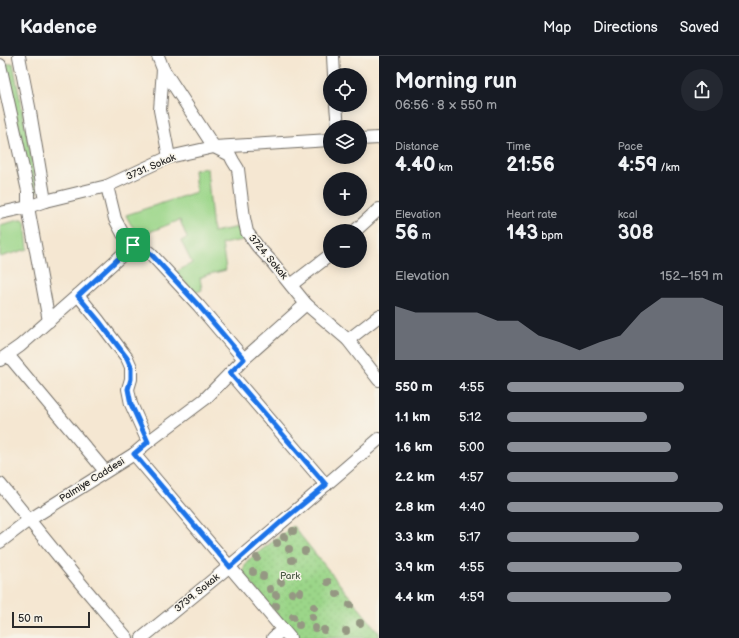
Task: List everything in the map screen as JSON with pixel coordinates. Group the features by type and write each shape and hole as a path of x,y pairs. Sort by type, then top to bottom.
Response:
{"street":[{"path":"19,56 45,201"},
{"name":"3724. Sokak","path":"158,56 164,70 214,147 230,155 238,169 247,232 306,304 348,340 379,380"},
{"path":"333,56 334,68"},
{"path":"0,65 28,191 28,207 49,321"},
{"path":"164,70 160,110 169,157"},
{"path":"367,139 379,138"},
{"name":"3731. Sokak","path":"0,213 108,186 169,157 214,147 323,140"},
{"path":"108,186 115,220 123,234 133,245 142,247 150,253 199,306 244,359"},
{"path":"363,224 379,209"},
{"path":"105,471 4,358 78,296 133,245"},
{"path":"291,285 323,260"},
{"path":"78,296 127,358 131,367 131,379 128,389 131,404 148,442"},
{"name":"Palmiye Caddesi","path":"0,542 29,520 134,454 205,399 244,359 306,304"},
{"path":"348,340 379,316"},
{"path":"230,373 326,485"},
{"name":"3739. Sokak","path":"142,638 230,567 379,439"},
{"path":"134,454 287,634 273,638"},
{"path":"0,484 82,586 127,638"}],"green space":[{"path":"13,63 38,192 34,193 4,65"},
{"path":"207,168 213,232 239,227 243,240 222,244 226,270 200,278 202,290 194,293 176,272 192,263 181,241 187,238 180,220 142,235 132,226 126,215 196,192 194,170"},
{"path":"23,220 25,222 28,249 0,257 0,225"},
{"name":"Park","path":"293,526 379,633 379,638 297,638 242,572 247,561"}],"route":[{"path":"133,245 142,247 150,253 199,306 244,359 230,373 326,485 230,567 134,454 148,442 131,404 128,389 131,379 131,367 127,358 78,296 133,245"}]}
